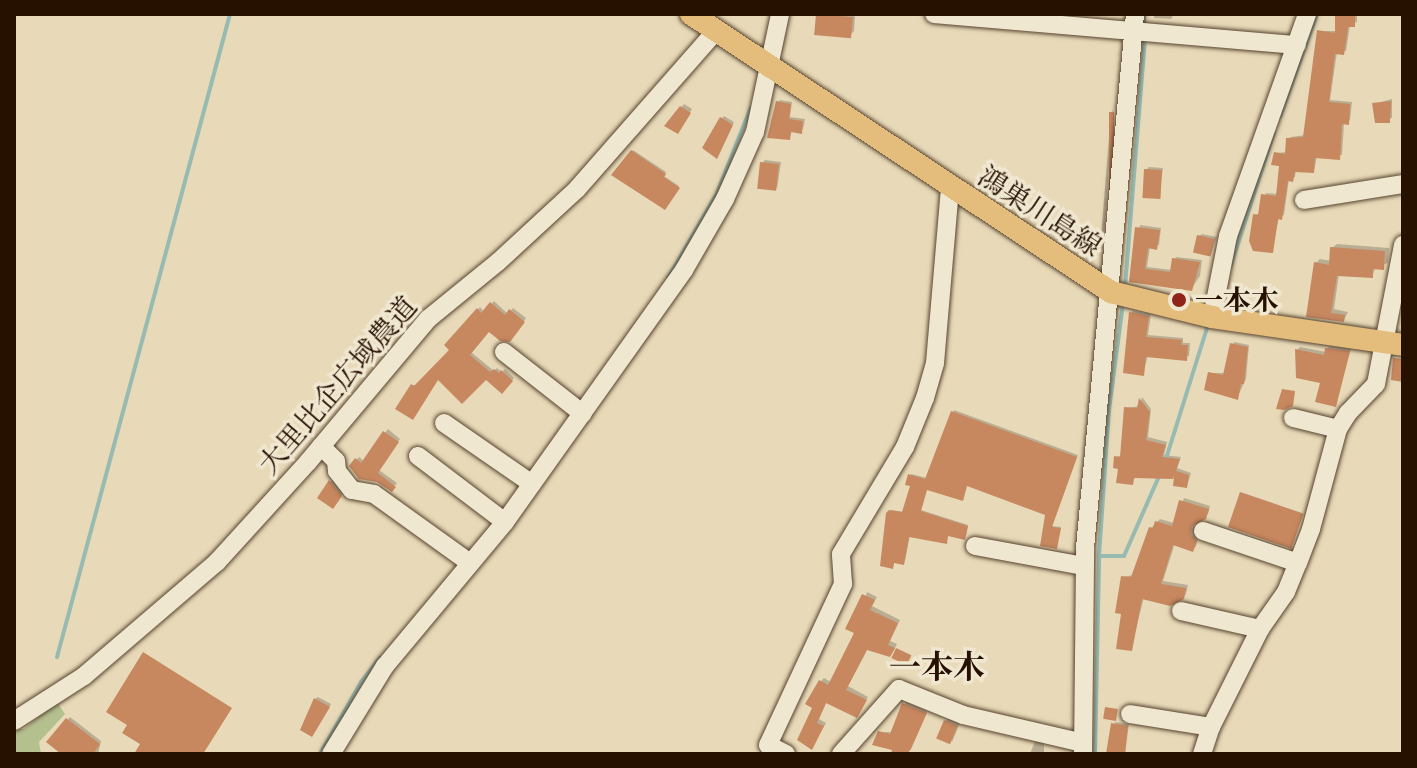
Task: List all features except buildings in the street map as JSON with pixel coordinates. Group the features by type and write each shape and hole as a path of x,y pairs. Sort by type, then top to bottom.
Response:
{"main road":[{"name":"鴻巣川島線","path":"691,14 1111,292 1212,317 1393,343"}],"street":[{"path":"331,754 385,666 505,522 663,303 725,199 755,132 780,14"},
{"path":"934,14 1135,22 1297,45"},
{"path":"1212,317 1228,236 1307,14"},
{"path":"841,754 899,689 963,715 1083,748 1084,566 1135,22"},
{"name":"大里比企広域農道","path":"14,721 84,676 206,572 321,446 428,319 498,262 577,189 716,31"},
{"path":"1304,200 1403,184"},
{"path":"786,754 768,745 843,584 841,554 905,447 925,398 935,363 950,188"},
{"path":"1202,754 1211,727 1260,629 1286,592 1311,529 1338,429 1348,413 1376,384 1393,343 1403,245"},
{"path":"504,352 583,414"},
{"path":"1293,418 1338,429"},
{"path":"444,423 532,484"},
{"path":"321,446 336,461 337,471 352,490 374,494 470,563"},
{"path":"418,456 505,522"},
{"path":"1203,531 1298,563"},
{"path":"975,546 1084,566"},
{"path":"1181,611 1260,629"},
{"path":"1130,714 1211,727"}],"green space":[{"path":"57,702 65,714 39,742 41,754 14,754 14,729 24,729"}],"waterway":[{"path":"57,657 230,14"},
{"path":"1144,14 1144,28"},
{"path":"1280,117 1317,14"},
{"path":"1125,287 1145,36"},
{"path":"668,278 717,193 751,107"},
{"path":"1231,265 1274,133"},
{"path":"1095,754 1099,556 1109,410 1123,304"},
{"path":"1165,462 1209,322"},
{"path":"1099,556 1124,556 1160,474"},
{"path":"320,754 361,682 380,658"}],"place":[{"name":"一本木","path":"1179,300"}],"district":[{"name":"一本木","path":"937,667"}]}
